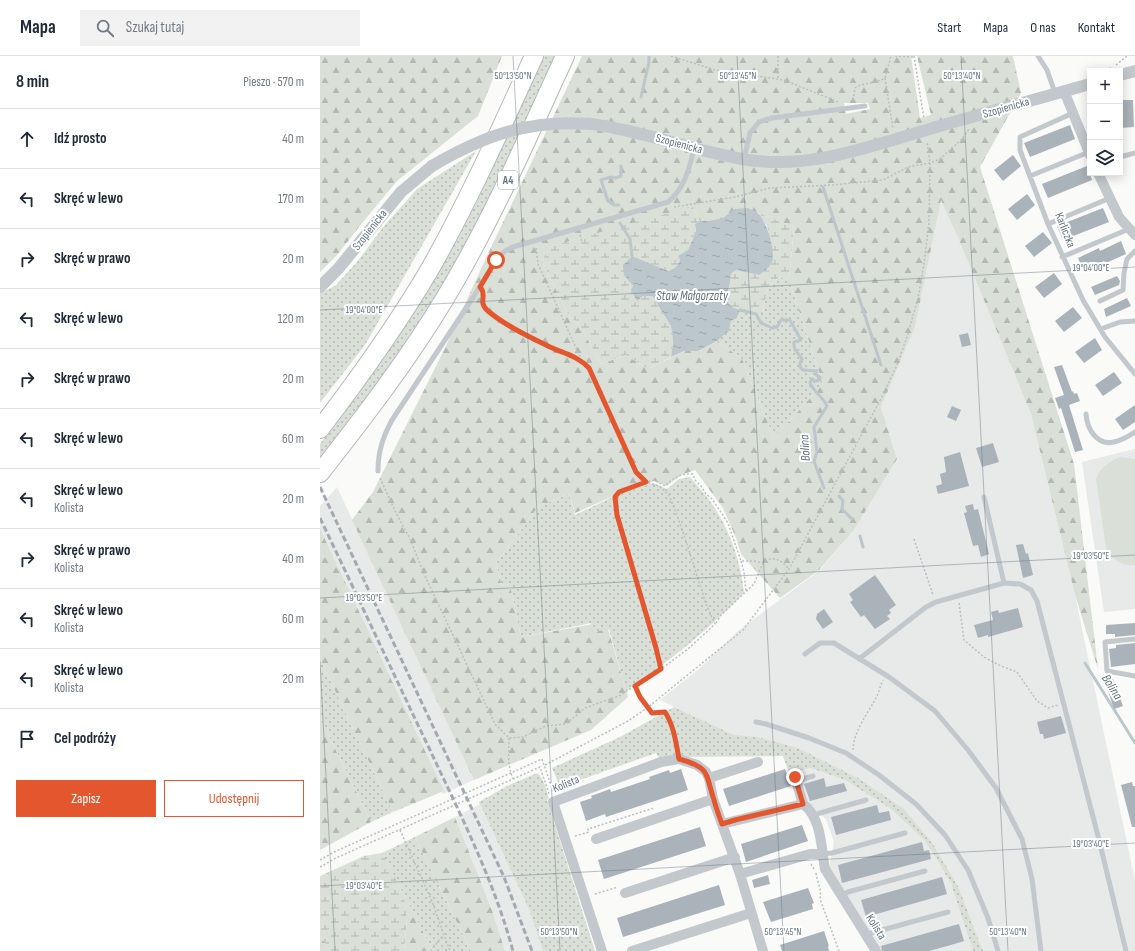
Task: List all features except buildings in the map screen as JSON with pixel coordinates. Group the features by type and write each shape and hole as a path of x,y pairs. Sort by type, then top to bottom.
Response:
{"highway":[{"name":"A4","path":"320,429 378,351 429,269 481,172 534,56"},
{"name":"A4","path":"320,473 380,396 444,300 486,225 565,56"}],"street":[{"path":"1123,74 1135,71"},
{"name":"Szopienicka","path":"320,287 342,265 393,202 410,184 432,166 493,135 512,130 564,122 592,124 625,130 744,160 775,162 808,161 861,149 1087,85"},
{"path":"1060,93 1073,113 1087,148"},
{"path":"1099,176 1119,217 1132,232"},
{"name":"Kolista","path":"602,951 555,802 661,762 679,759 697,765 706,772 709,778"},
{"path":"758,762 709,778 713,799 740,874 763,951"},
{"name":"Kolista","path":"796,779 803,804 809,809 813,816 822,844 825,869 876,951"},
{"path":"596,839 713,799"},
{"path":"722,824 803,804"},
{"path":"740,874 810,854 822,854"},
{"path":"625,893 734,857"},
{"path":"632,951 751,913"}],"lane":[{"path":"1038,56 1060,93"},
{"path":"744,160 750,133 760,122 772,118 865,106"},
{"name":"Karliczka","path":"1073,113 1020,137 1020,150 1048,224 1083,300 1101,329 1135,374"},
{"path":"378,471 378,456 386,431 392,420 480,287 496,260 505,251 513,247 668,202 677,194 686,177 695,148"},
{"path":"1123,156 1135,153"},
{"path":"1030,176 1087,154"},
{"path":"1048,224 1110,198"},
{"path":"1062,257 1132,232"},
{"path":"1100,301 1123,290 1127,259 1135,251"},
{"path":"1101,329 1120,322 1135,321"},
{"path":"1086,414 1090,430 1096,438 1101,440 1113,442 1135,432"},
{"path":"984,497 1004,583"},
{"path":"859,659 926,607 936,602 1004,583 1020,584 1031,590 1037,600 1126,951"},
{"path":"1135,639 1105,642 1107,671 1135,676"},
{"path":"805,654 820,643 834,643 885,675 935,711 968,750 996,788 1022,839 1032,879 1041,951"},
{"path":"756,722 809,738 846,753 879,775 916,804 945,835 968,870 988,918 998,951"},
{"path":"796,779 813,776"},
{"path":"813,816 818,813 866,800"},
{"path":"822,854 832,853 905,833"},
{"path":"841,896 848,892 924,871"},
{"path":"866,936 871,933 948,912"}],"path":[{"path":"670,56 715,70 784,80 837,102 840,110"},
{"path":"778,56 778,79"},
{"path":"891,56 885,78 893,129 898,128"},
{"path":"545,765 628,721 647,708 743,630 789,569 883,395 897,365 908,334 918,298 929,222 930,163 927,130 914,56 895,56"},
{"path":"1110,68 1127,56"},
{"path":"854,108 853,97 855,88 860,85 878,82 885,78"},
{"path":"654,206 656,209 663,210 682,205 735,197 770,188 832,185 884,180 908,167 930,163 940,159 961,140 973,117"},
{"path":"534,241 538,264 582,361"},
{"path":"480,287 483,290 483,306 489,312 548,346 565,352 582,361 589,368 636,472 646,482 659,486 669,495 683,532 706,604 716,624"},
{"path":"378,471 384,489 410,539 425,576 485,704 495,724 509,738 508,760 514,779"},
{"path":"661,669 617,515 615,497 619,492 654,480 665,486 678,476 683,474 693,474 695,480 706,494 712,498 728,523 742,561 746,592"},
{"path":"914,539 936,602"},
{"path":"509,738 523,737 546,726 566,724 585,708 619,696 661,669 688,649 716,624 720,615 754,584 763,563 767,560 776,559 782,561 789,569"},
{"path":"742,561 763,563"},
{"path":"958,596 964,640 984,657 1016,672 1037,701 1048,708 1063,704"},
{"path":"853,758 853,743 859,726 876,697 885,675"},
{"path":"635,686 641,699 652,713 665,712 669,718 679,759"},
{"path":"320,860 334,852 542,759 555,802"},
{"path":"320,867 540,767 555,802"},
{"path":"400,830 431,899 450,951"},
{"path":"816,873 816,879 821,892 820,899 839,951"},
{"path":"431,951 443,935"}],"shaded area":[{"path":"941,199 1031,414 1075,595 1135,881 1135,951 983,951 958,886 933,844 858,778 798,748 758,737 734,736 660,700 700,668 739,630 820,570 854,530 897,459 881,407 915,327"},
{"path":"1135,449 1135,609 1104,612 1082,462"},
{"path":"337,487 474,780 443,794 320,534 320,506"},
{"path":"811,768 845,780 891,809 924,840 951,884 973,951 881,951 829,869 834,842 826,819 806,803 795,772"},
{"path":"480,804 528,907 543,951 505,951 492,910 455,817"}],"green space":[{"path":"320,56 502,56 478,116 397,181 338,254 320,272"},
{"path":"543,56 560,56 515,157 414,336 320,463 320,444 356,396 466,221 505,142"},
{"path":"582,56 911,56 920,118 931,115 917,56 1013,56 1021,93 980,167 1074,464 1098,669 1075,595 1031,414 941,200 915,327 881,407 897,459 854,530 819,570 780,598 741,554 723,508 695,470 681,475 667,486 654,481 636,486 575,513 569,493 538,507 496,563 502,586 510,585 521,637 593,624 595,632 608,629 628,697 591,730 474,780 352,520 373,492 444,350","holes":["844,103 868,103 870,109 846,114","693,207 700,221 721,223 748,209 794,227 789,280 823,384 774,438 742,359 717,341 698,351 684,351 648,369 626,355 601,364 579,324 569,316 542,261 549,247"]},
{"path":"476,151 365,345 320,403 320,293 335,286 357,262 384,226 417,189"},
{"path":"693,207 700,221 695,224 696,231 688,250 676,267 667,271 632,256 629,281 633,286 637,301 643,296 652,296 671,326 673,342 671,357 648,369 626,355 601,364 579,324 569,316 542,261 549,247"},
{"path":"759,213 794,227 789,280 779,277 768,288 762,313 756,314 732,307 725,299 730,284 731,274 736,270 759,275 772,246 767,227"},
{"path":"779,277 789,280 823,384 774,438 742,359 717,341 729,331 731,321 737,318 740,310 762,313 768,288"},
{"path":"1121,457 1135,459 1135,565 1123,564 1107,553 1096,479 1100,471 1106,465"},
{"path":"690,477 710,501 723,522 733,545 740,569 744,593 716,620 673,657 626,691 609,629 595,632 591,623 521,637 510,585 502,586 496,563 538,507 569,493 575,515 619,494 653,483 667,489 679,479"},
{"path":"320,529 444,791 393,812 320,659"},
{"path":"320,659 393,812 371,822 320,718"},
{"path":"674,707 734,735 758,737 798,748 858,778 904,809 933,844 958,886 983,951 973,951 951,884 924,840 891,809 845,780 811,768 789,773 783,756 678,757 660,760 656,753 560,787 552,768 620,737"},
{"path":"320,718 371,822 320,850"},
{"path":"537,773 543,781 549,798 547,800 595,951 543,951 528,907 479,802 507,786"},
{"path":"455,817 492,910 505,951 471,951 415,837"},
{"path":"415,837 471,951 433,951 382,853"},
{"path":"382,853 404,895 407,918 404,951 330,951 320,935 320,876 364,856"},
{"path":"404,895 433,951 404,951 407,918"},
{"path":"320,935 330,951 320,951"}],"water":[{"name":"Staw Małgorzaty","path":"748,208 759,214 768,230 773,251 771,264 759,275 736,270 731,274 730,284 725,299 732,307 740,310 737,318 731,321 729,331 717,341 698,351 684,351 671,357 673,342 671,326 652,296 643,296 637,301 631,290 633,286 624,275 623,265 632,256 668,271 676,267 680,260 678,256 688,250 696,231 695,224 700,221 710,221 723,218 735,209"}],"waterway":[{"name":"Bolina","path":"641,97 649,56"},
{"name":"Bolina","path":"619,205 614,205 608,201 601,180 621,176 621,166"},
{"path":"823,187 881,365"},
{"name":"Bolina","path":"620,223 630,239 632,256"},
{"name":"Bolina","path":"740,310 756,314 761,323 772,328 777,327 781,320 790,320 801,340 794,342 795,349 802,359 800,367 803,370 816,371 816,375 820,377 820,380 815,381 812,379 810,383 827,406 814,427 817,452 814,461 824,488"},
{"name":"Bolina","path":"839,496 843,501 842,509 852,519"},
{"name":"Bolina","path":"860,536 863,547"},
{"name":"Bolina","path":"1085,663 1135,743"}],"railway":[{"path":"320,487 504,877 532,951"},
{"path":"320,518 476,849 487,874 513,951"}],"route":[{"path":"496,260 480,287 483,290 483,306 489,312 519,330 548,346 565,352 582,361 589,368 636,472 646,482 627,488 619,492 615,497 617,515 661,669 635,686 640,697 652,713 665,712 669,718 679,759 697,765 706,772 709,778 713,799 722,824 803,804 795,777"}]}
